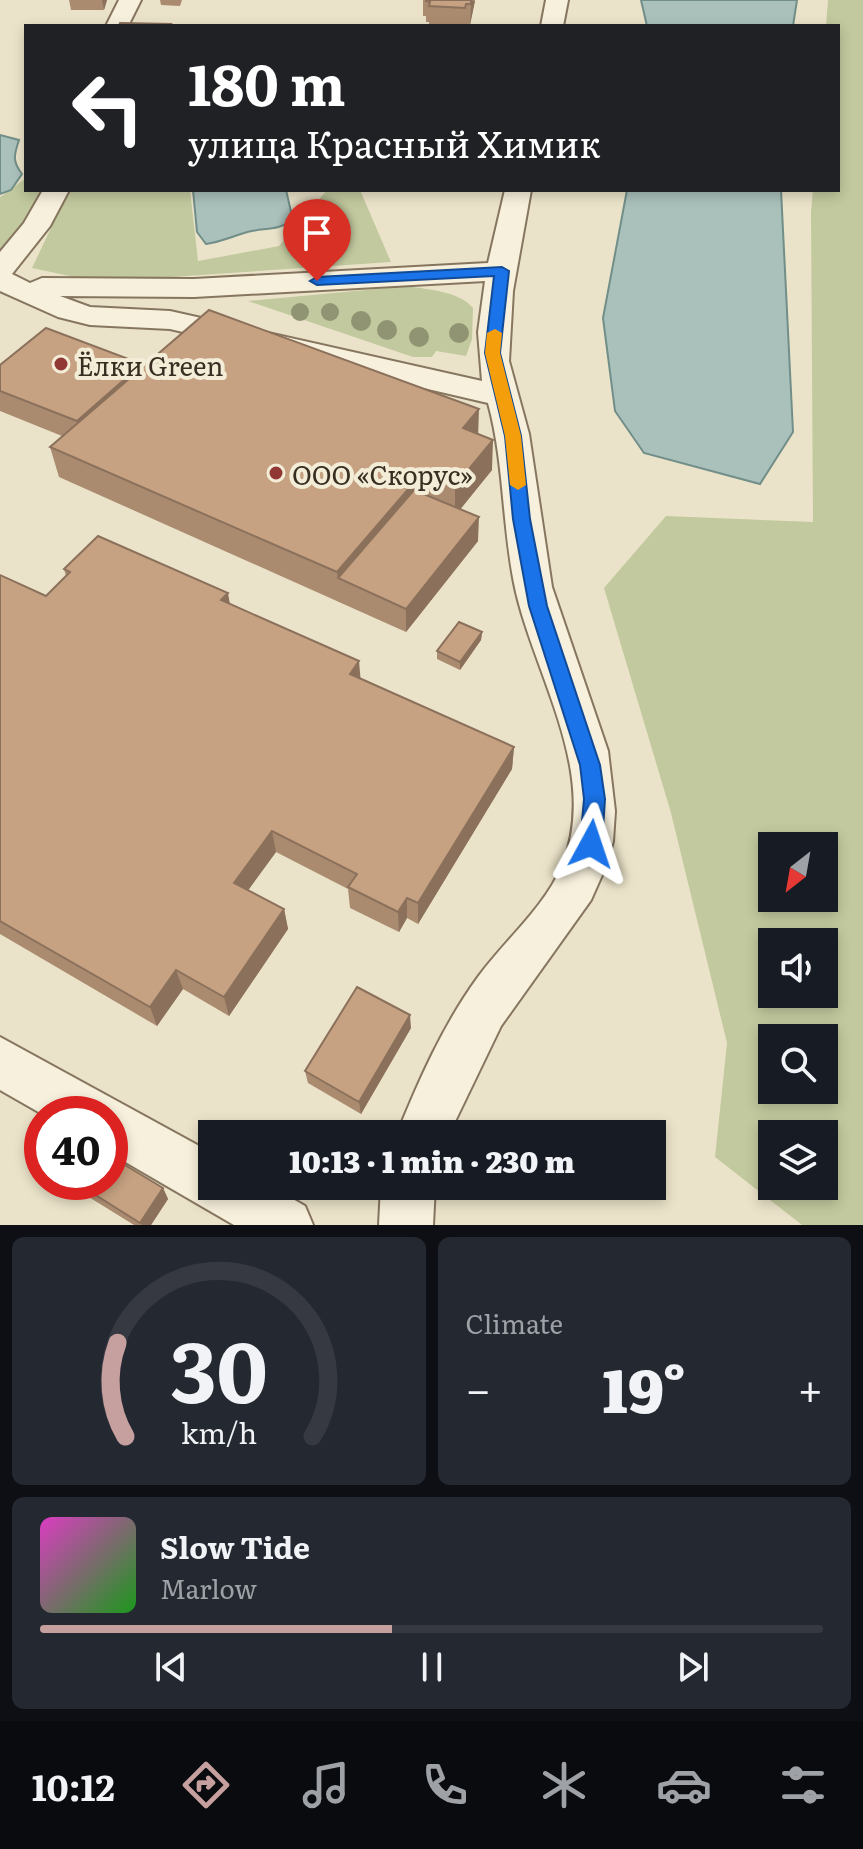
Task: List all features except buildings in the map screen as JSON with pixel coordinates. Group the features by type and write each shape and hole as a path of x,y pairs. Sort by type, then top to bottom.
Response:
{"street":[{"path":"118,24 130,0"},
{"path":"552,24 557,0"},
{"path":"0,270 36,226 55,192"},
{"path":"429,1120 460,1051 486,1007 552,919 576,881 591,844 595,799 590,765 538,606 523,531 513,436 493,353 502,271 518,192"},
{"path":"0,280 58,290 194,288 502,271"},
{"path":"0,280 69,311 90,316 170,320 504,396"},
{"path":"194,288 197,326"},
{"path":"0,1062 60,1096"},
{"path":"128,1134 198,1175"},
{"path":"242,1200 286,1225"},
{"path":"406,1225 407,1200"}],"green space":[{"path":"828,0 863,0 863,1225 802,1225 770,1200 838,1200 838,1120 758,1120 758,1191 715,1157 727,1043 671,813 604,588 666,516 813,522 811,212 813,192 840,192 840,24 826,24"},
{"path":"24,179 24,192 47,192 11,248 0,252 0,197"},
{"path":"68,192 190,192 198,261 279,246 325,192 361,192 391,262 98,282 32,268"},
{"path":"408,286 452,295 473,308 472,339 466,356 436,351 432,357 413,357 248,301"}],"water":[{"path":"641,0 797,0 793,24 647,24"},
{"path":"0,135 19,140 15,158 22,174 11,190 0,194"},
{"path":"193,192 286,192 293,220 281,226 206,244 197,232"},
{"path":"627,192 781,192 793,432 760,484 644,453 615,411 603,318"}],"slow traffic":[{"path":"495,333 493,353 513,436 518,485"}],"place":[{"name":"Ёлки Green","path":"61,364"},
{"name":"ООО «Скорус»","path":"276,473"}],"route":[{"path":"317,281 502,271 493,353 513,436 527,556 538,606 581,728 590,765 595,799 591,844"}]}
